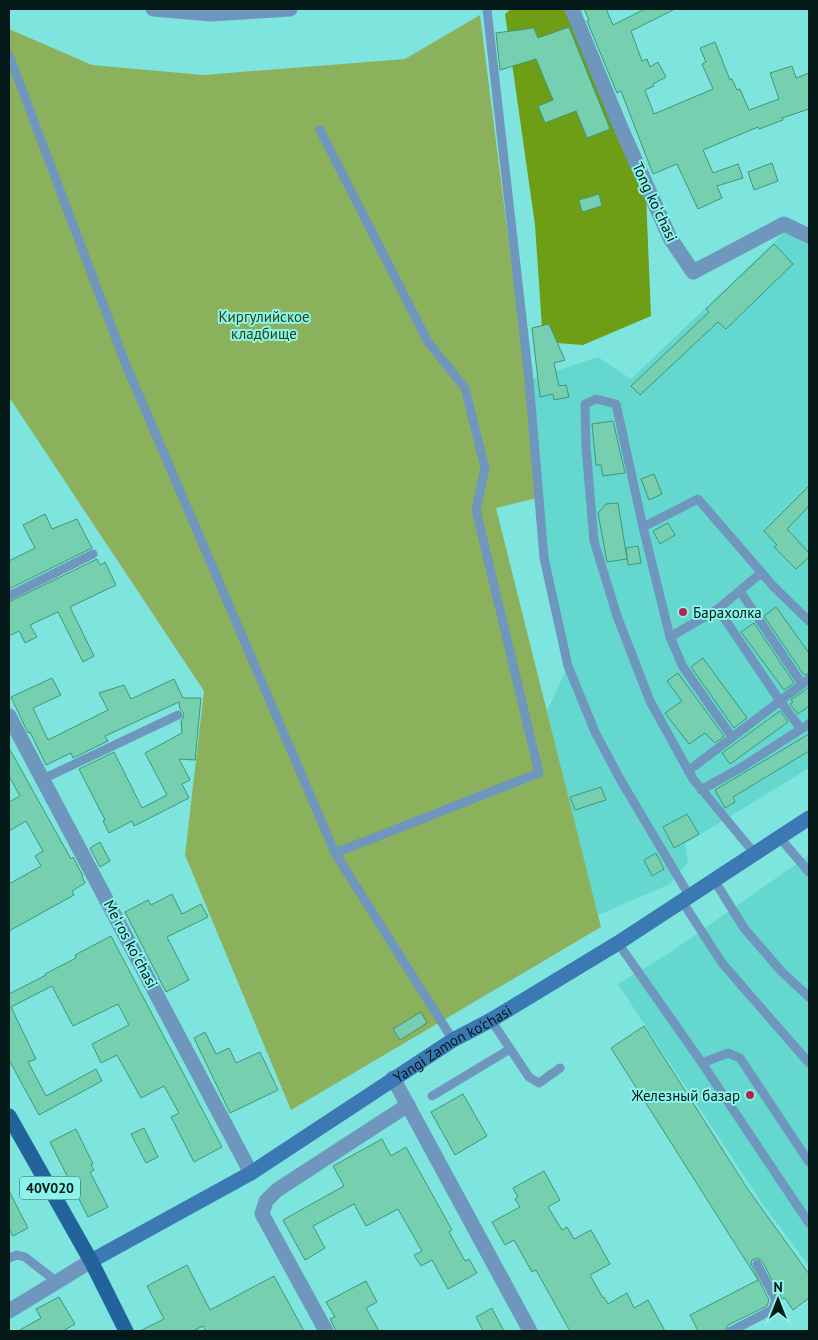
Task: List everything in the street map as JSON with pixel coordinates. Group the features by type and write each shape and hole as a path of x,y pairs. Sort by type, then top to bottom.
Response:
{"main road":[{"name":"40V020","path":"9,1116 91,1261 126,1331"}],"street":[{"path":"153,9 211,14 290,9"},
{"name":"Tong koʻchasi","path":"572,9 621,128 670,238 693,272 784,224 809,236"},
{"name":"Meʻros koʻchasi","path":"9,716 251,1173"},
{"name":"Yangi Zamon ko'chasi","path":"91,1261 251,1173 452,1040 490,1020 618,943 809,818"},
{"path":"394,1078 530,1331"},
{"path":"326,1331 262,1214 266,1201 277,1190 408,1105"},
{"path":"9,1311 91,1261"}],"lane":[{"path":"489,10 529,380 544,558 568,666 595,732 722,963 809,1063"},
{"path":"9,55 126,365 335,853 452,1040"},
{"path":"320,130 428,342 465,388 485,468 476,510 539,773 335,853"},
{"path":"732,737 683,667 670,637 616,404 596,399 585,404 586,447 594,540 617,616 650,701 688,771 701,790 755,854"},
{"path":"643,527 698,499 761,573 809,621"},
{"path":"9,596 93,554"},
{"path":"670,637 718,609 761,573"},
{"path":"688,771 806,681 740,591"},
{"path":"701,790 742,767 805,727 780,701 718,609"},
{"path":"43,779 178,715"},
{"path":"780,838 809,872"},
{"path":"714,880 744,928 781,970 809,997"},
{"path":"618,943 806,1211 809,1223"},
{"path":"490,1020 529,1077 539,1083 560,1068"},
{"path":"432,1096 510,1049"},
{"path":"702,1063 728,1053 740,1058 809,1162"},
{"path":"9,1258 17,1255 25,1257 57,1282"},
{"path":"731,1331 772,1310 776,1300 757,1264"}],"shaded area":[{"name":"Барахолка","path":"789,228 809,236 809,768 685,844 688,862 670,884 598,915 547,711 568,666 544,558 529,380 598,357 631,379"},
{"name":"Железный базар","path":"809,855 809,1266 764,1206 618,984 671,952"}],"green space":[{"path":"511,9 564,9 597,80 646,196 651,316 583,345 543,342 535,225 505,14"},
{"name":"Киргулийское кладбище","path":"480,15 541,497 496,508 601,927 291,1110 185,855 204,691 9,397 9,29 92,65 203,75 405,59"}],"building":[{"path":"584,9 606,9 613,25 645,9 675,9 631,31 642,61 647,59 650,67 658,62 666,77 645,90 654,114 713,89 702,64 706,62 700,48 715,42 730,80 732,79 737,90 740,89 749,110 779,99 770,73 792,66 796,78 809,73 809,109 782,118 783,120 759,129 758,127 703,150 713,173 738,164 743,178 717,186 722,198 698,209 677,164 653,174 621,91 617,93 587,21 589,20"},
{"path":"569,27 610,129 587,138 576,111 545,123 538,106 553,100 536,59 500,70 496,33 534,28 538,38"},
{"path":"772,163 778,181 754,190 748,172"},
{"path":"599,194 602,206 582,212 579,200"},
{"path":"774,244 793,264 726,329 718,322 640,395 631,386 709,312 706,309"},
{"path":"549,324 565,360 554,363 559,386 566,385 569,397 554,400 553,394 540,397 532,328"},
{"path":"613,421 625,473 603,476 601,465 596,465 592,424"},
{"path":"654,474 662,494 649,500 641,479"},
{"path":"809,486 809,506 787,529 809,553 809,557 796,569 774,547 777,545 764,531"},
{"path":"618,503 627,559 607,562 598,513 606,504"},
{"path":"45,514 52,529 77,519 92,548 9,589 9,561 35,548 23,525"},
{"path":"668,523 675,535 660,544 653,531"},
{"path":"638,546 641,563 628,565 626,548"},
{"path":"97,559 100,565 105,562 116,585 70,607 94,656 83,662 58,612 30,625 37,637 25,643 19,631 9,636 9,602"},
{"path":"776,607 809,653 809,673 804,675 764,616"},
{"path":"754,623 794,683 784,690 741,632"},
{"path":"703,658 747,718 734,728 691,667"},
{"path":"678,673 724,736 715,743 705,733 689,744 665,713 682,701 667,681"},
{"path":"52,678 61,695 33,708 48,740 108,710 99,693 124,685 131,699 174,679 183,698 201,698 195,760 179,759 190,780 182,784 189,798 134,826 132,821 109,833 103,821 105,820 79,769 114,752 142,808 167,795 145,753 182,733 181,721 184,713 180,709 179,702 105,736 108,741 73,758 71,753 46,765 11,697"},
{"path":"809,687 809,706 798,714 790,704 793,702 791,700"},
{"path":"780,711 788,722 730,764 722,753"},
{"path":"809,734 809,751 733,797 735,802 725,808 715,790"},
{"path":"9,748 71,859 73,857 85,883 72,891 74,895 9,931 9,884 41,866 35,856 43,851 26,821 9,831 9,802 20,796 9,776"},
{"path":"601,787 606,800 575,810 570,797"},
{"path":"687,814 699,834 674,848 663,827"},
{"path":"100,842 110,861 100,867 90,848"},
{"path":"656,853 664,869 652,876 644,860"},
{"path":"172,894 182,914 201,904 208,917 167,937 189,980 166,992 125,912 148,900 151,905"},
{"path":"111,936 222,1147 194,1162 171,1117 179,1113 164,1086 141,1098 117,1055 101,1063 92,1044 129,1025 118,1004 73,1026 52,986 11,1007 36,1059 28,1062 46,1096 96,1069 102,1081 39,1115 9,1060 9,994 76,958 75,955"},
{"path":"421,1012 427,1023 400,1040 393,1029"},
{"path":"644,1026 747,1188 809,1274 809,1298 793,1310 785,1298 782,1299 762,1261 757,1258 752,1260 751,1264 769,1300 767,1306 728,1325 725,1331 698,1331 690,1315 758,1280 611,1048"},
{"path":"205,1032 216,1054 229,1048 236,1063 260,1052 278,1090 230,1113 194,1038"},
{"path":"463,1094 487,1136 455,1155 431,1112"},
{"path":"144,1128 158,1157 146,1163 131,1134"},
{"path":"76,1129 93,1164 91,1165 94,1170 90,1172 108,1207 88,1217 50,1142"},
{"path":"382,1139 391,1156 406,1147 452,1230 449,1232 465,1261 469,1259 477,1273 448,1289 432,1260 421,1266 414,1255 422,1251 398,1209 366,1226 354,1204 313,1226 325,1248 305,1260 283,1220 344,1186 333,1166"},
{"path":"544,1171 560,1200 548,1207 562,1230 567,1227 574,1239 591,1230 610,1264 590,1275 603,1298 608,1304 627,1293 634,1308 648,1300 665,1331 570,1331 536,1270 532,1272 514,1240 505,1245 492,1222 520,1207 515,1199 518,1197 513,1188"},
{"path":"9,1191 28,1228 13,1236 9,1229"},
{"path":"187,1265 210,1310 274,1276 304,1331 206,1331 203,1326 193,1331 140,1331 164,1319 147,1286"},
{"path":"366,1281 377,1302 366,1308 379,1331 336,1331 330,1319 335,1317 326,1302"},
{"path":"59,1297 75,1324 63,1331 18,1331 41,1318 36,1309"},
{"path":"492,1308 504,1331 483,1331 476,1317"}],"place":[{"name":"Барахолка","path":"683,612"},
{"name":"Железный базар","path":"750,1095"}]}
